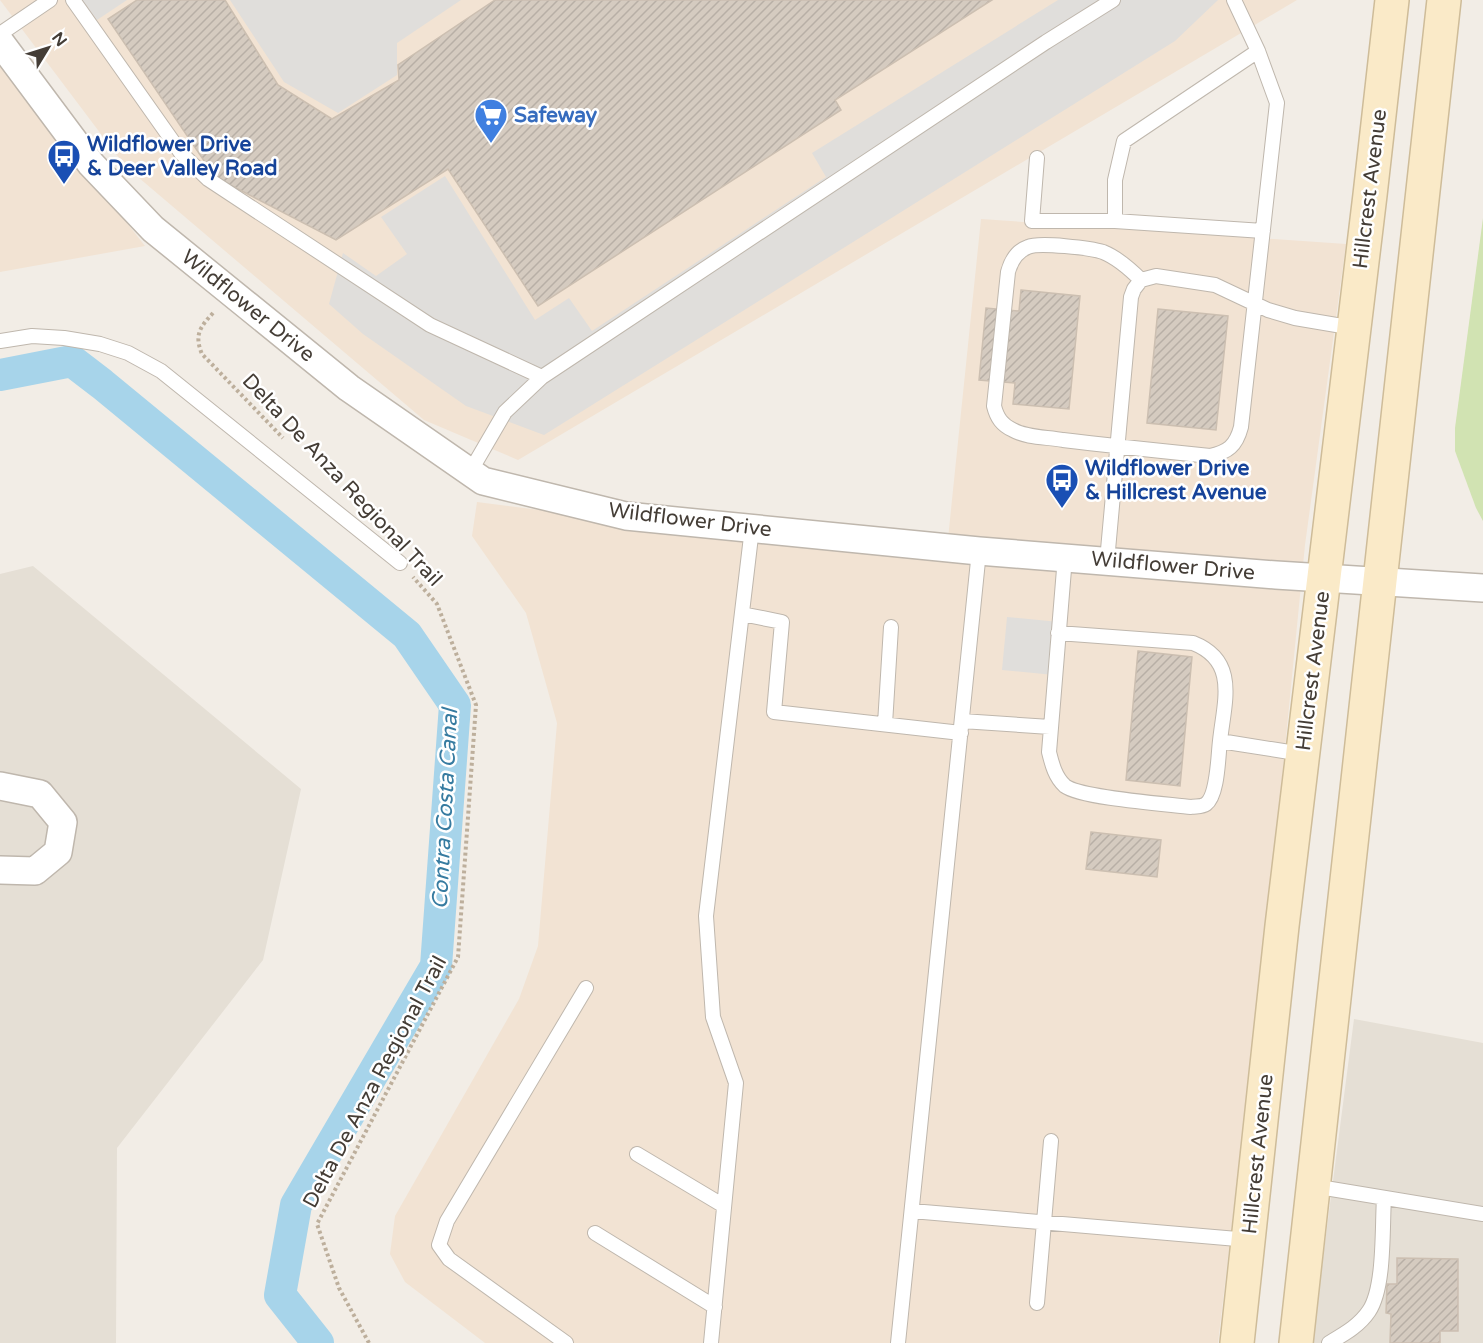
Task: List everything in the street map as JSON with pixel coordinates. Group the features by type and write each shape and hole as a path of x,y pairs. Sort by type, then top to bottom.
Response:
{"main road":[{"name":"Hillcrest Avenue","path":"1237,1343 1303,754 1392,0"},
{"path":"1296,1343 1444,0"}],"street":[{"name":"Wildflower Drive","path":"0,42 91,164 153,229 349,388 483,481 626,516 979,551 1483,588"},
{"path":"0,786 39,794 63,822 58,852 35,871 0,870"}],"lane":[{"path":"0,34 50,0"},
{"path":"73,0 180,153 208,179 430,325 542,377"},
{"path":"470,472 505,412 542,377 1046,42 1113,0"},
{"path":"1141,280 1120,261 1091,249 1036,245 1027,247 1018,253 1008,272 994,406 997,417 1016,432 1118,447 1210,456 1223,453 1239,438 1277,103 1258,51 1234,0"},
{"path":"1115,221 1115,180 1124,141 1258,51"},
{"path":"1037,158 1032,221 1115,221 1263,231"},
{"path":"1107,561 1131,297 1141,280 1156,276 1215,285 1254,306 1295,318 1354,328"},
{"path":"0,341 32,336 100,344 161,371 400,563"},
{"path":"711,1343 736,1083 713,1017 706,916 752,528"},
{"path":"898,1343 979,551"},
{"path":"1058,633 1193,643 1206,648 1223,668 1225,681 1212,796 1206,804 1191,807 1083,794 1064,785 1053,768 1049,752 1050,727 1058,633 1065,557"},
{"path":"742,614 782,622 774,712 885,724 1050,727"},
{"path":"885,724 891,627"},
{"path":"1220,741 1303,754"},
{"path":"566,1343 449,1259 439,1245 447,1221 586,988"},
{"path":"1037,1303 1051,1141"},
{"path":"637,1154 724,1206"},
{"path":"1313,1186 1483,1215"},
{"path":"1329,1343 1354,1328 1372,1305 1380,1274 1384,1198"},
{"path":"912,1211 1249,1240"},
{"path":"594,1233 715,1307"}],"path":[{"name":"Delta De Anza Regional Trail","path":"209,317 198,334 198,344 202,354 284,439"},
{"name":"Delta De Anza Regional Trail","path":"369,1343 339,1288 317,1224 458,957 476,705 437,603 400,563"}],"shaded area":[{"path":"0,0 1297,0 518,460 424,420 125,166"},
{"path":"82,0 127,0 97,20"},
{"path":"230,0 461,0 397,43 397,75 338,113 284,82"},
{"path":"1058,0 1218,0 1175,41 544,435 466,406 363,334 329,304 343,253 376,276 407,254 381,217 445,176 535,320 569,298 592,331 826,177 812,153"},
{"path":"0,61 145,246 0,272"},
{"path":"981,219 1346,244 1305,545 1271,889 1218,1343 485,1343 405,1282 390,1254 395,1216 519,999 538,946 557,723 526,613 472,536 477,502 768,539 946,558"},
{"path":"33,566 301,789 263,960 117,1148 116,1343 0,1343 0,574"},
{"path":"1007,617 1059,622 1054,675 1002,670"},
{"path":"1354,1019 1483,1043 1483,1343 1312,1343"}],"green space":[{"path":"1483,218 1483,521 1455,451 1455,428"}],"building":[{"name":"Safeway","path":"137,0 225,0 278,85 332,119 399,80 398,65 495,0 992,0 835,100 841,110 538,306 448,169 336,240 215,177 108,19"},
{"path":"1021,290 1080,296 1069,409 1013,404 1015,383 979,380 986,308 1019,311"},
{"path":"1158,309 1228,316 1216,430 1147,423"},
{"path":"1138,651 1192,657 1180,786 1126,780"},
{"path":"1091,832 1161,840 1157,877 1086,869"},
{"path":"1397,1258 1458,1259 1458,1331 1440,1331 1440,1343 1390,1343 1391,1314 1386,1313 1387,1284 1397,1284"}],"waterway":[{"name":"Contra Costa Canal","path":"0,375 72,361 407,635 455,705 436,966 296,1205 280,1295 318,1343"}],"place":[{"name":"Safeway","path":"491,144"},
{"name":"Wildflower Drive & Deer Valley Road","path":"64,185"},
{"name":"Wildflower Drive & Hillcrest Avenue","path":"1062,509"}]}
